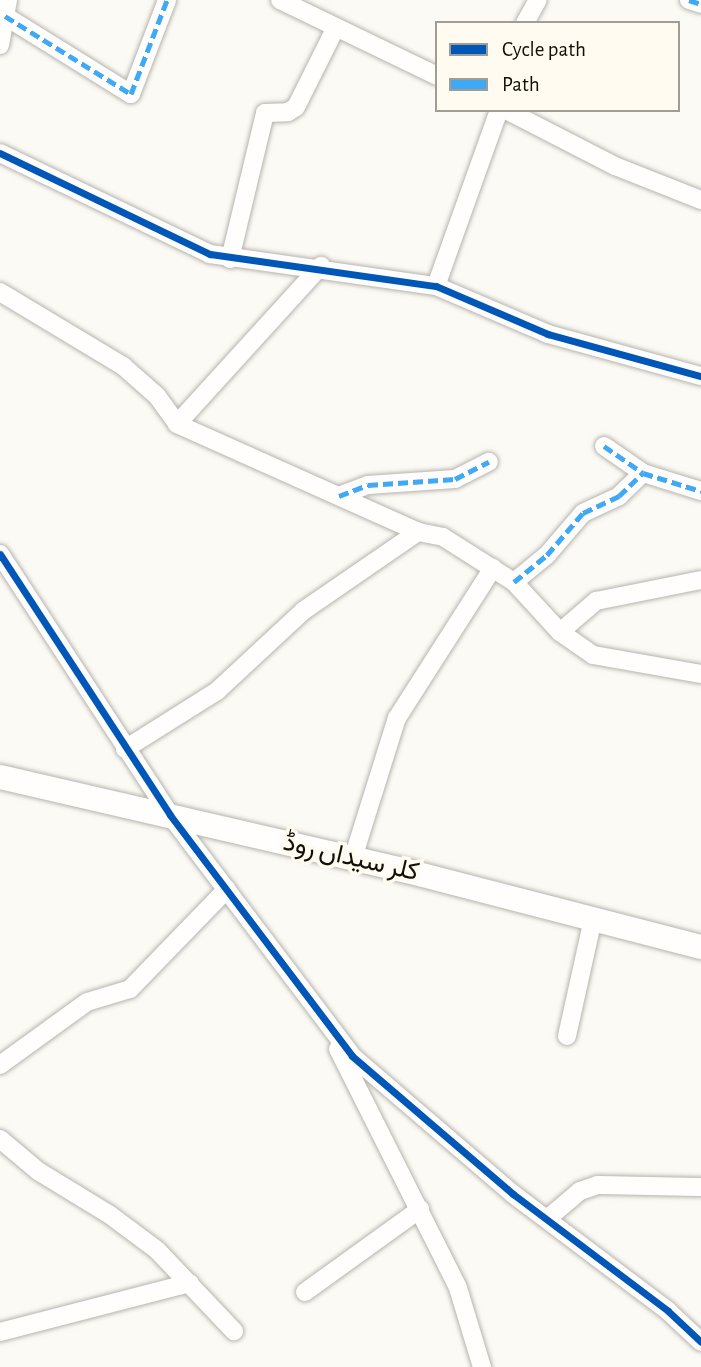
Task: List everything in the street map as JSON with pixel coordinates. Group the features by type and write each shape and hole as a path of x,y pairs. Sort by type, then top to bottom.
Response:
{"main road":[{"name":"کلر سیداں روڈ","path":"0,777 353,858 701,947"}],"street":[{"path":"0,46 6,8 131,94 167,0"},
{"path":"279,0 435,75"},
{"path":"526,21 538,0"},
{"path":"689,0 701,4"},
{"path":"230,259 265,113 296,107 336,27"},
{"path":"436,286 498,112"},
{"path":"510,112 615,166 701,200"},
{"path":"0,153 172,237 230,259 321,266 436,286 548,334 701,376"},
{"path":"177,424 321,266"},
{"path":"0,292 123,366 157,396 177,424 418,532 443,537 514,582 560,632 593,655 701,674"},
{"path":"604,446 643,473 701,491"},
{"path":"338,496 368,485 455,479 489,462"},
{"path":"514,582 547,555 583,513 619,496 643,473"},
{"path":"125,749 217,691 303,611 418,532"},
{"path":"0,554 170,815 352,1056 547,1219 668,1311 701,1342"},
{"path":"353,858 397,718 493,568"},
{"path":"560,632 596,601 701,580"},
{"path":"0,1065 87,1002 130,989 227,889"},
{"path":"567,1036 593,919"},
{"path":"323,1017 458,1288 482,1367"},
{"path":"0,1139 38,1171 157,1250 234,1331"},
{"path":"547,1219 580,1191 597,1185 701,1187"},
{"path":"305,1292 420,1209"},
{"path":"0,1332 190,1283"}],"marked path":[{"path":"5,16 131,94 167,0"},
{"path":"689,0 701,4"},
{"path":"604,446 643,473 701,491"},
{"path":"339,496 368,485 455,479 489,462"},
{"path":"514,582 547,555 583,513 619,496 643,473"}],"cycle path":[{"path":"0,153 210,254 436,286 548,334 701,376"},
{"path":"0,554 170,815 352,1056 513,1194 668,1311 701,1342"}]}
